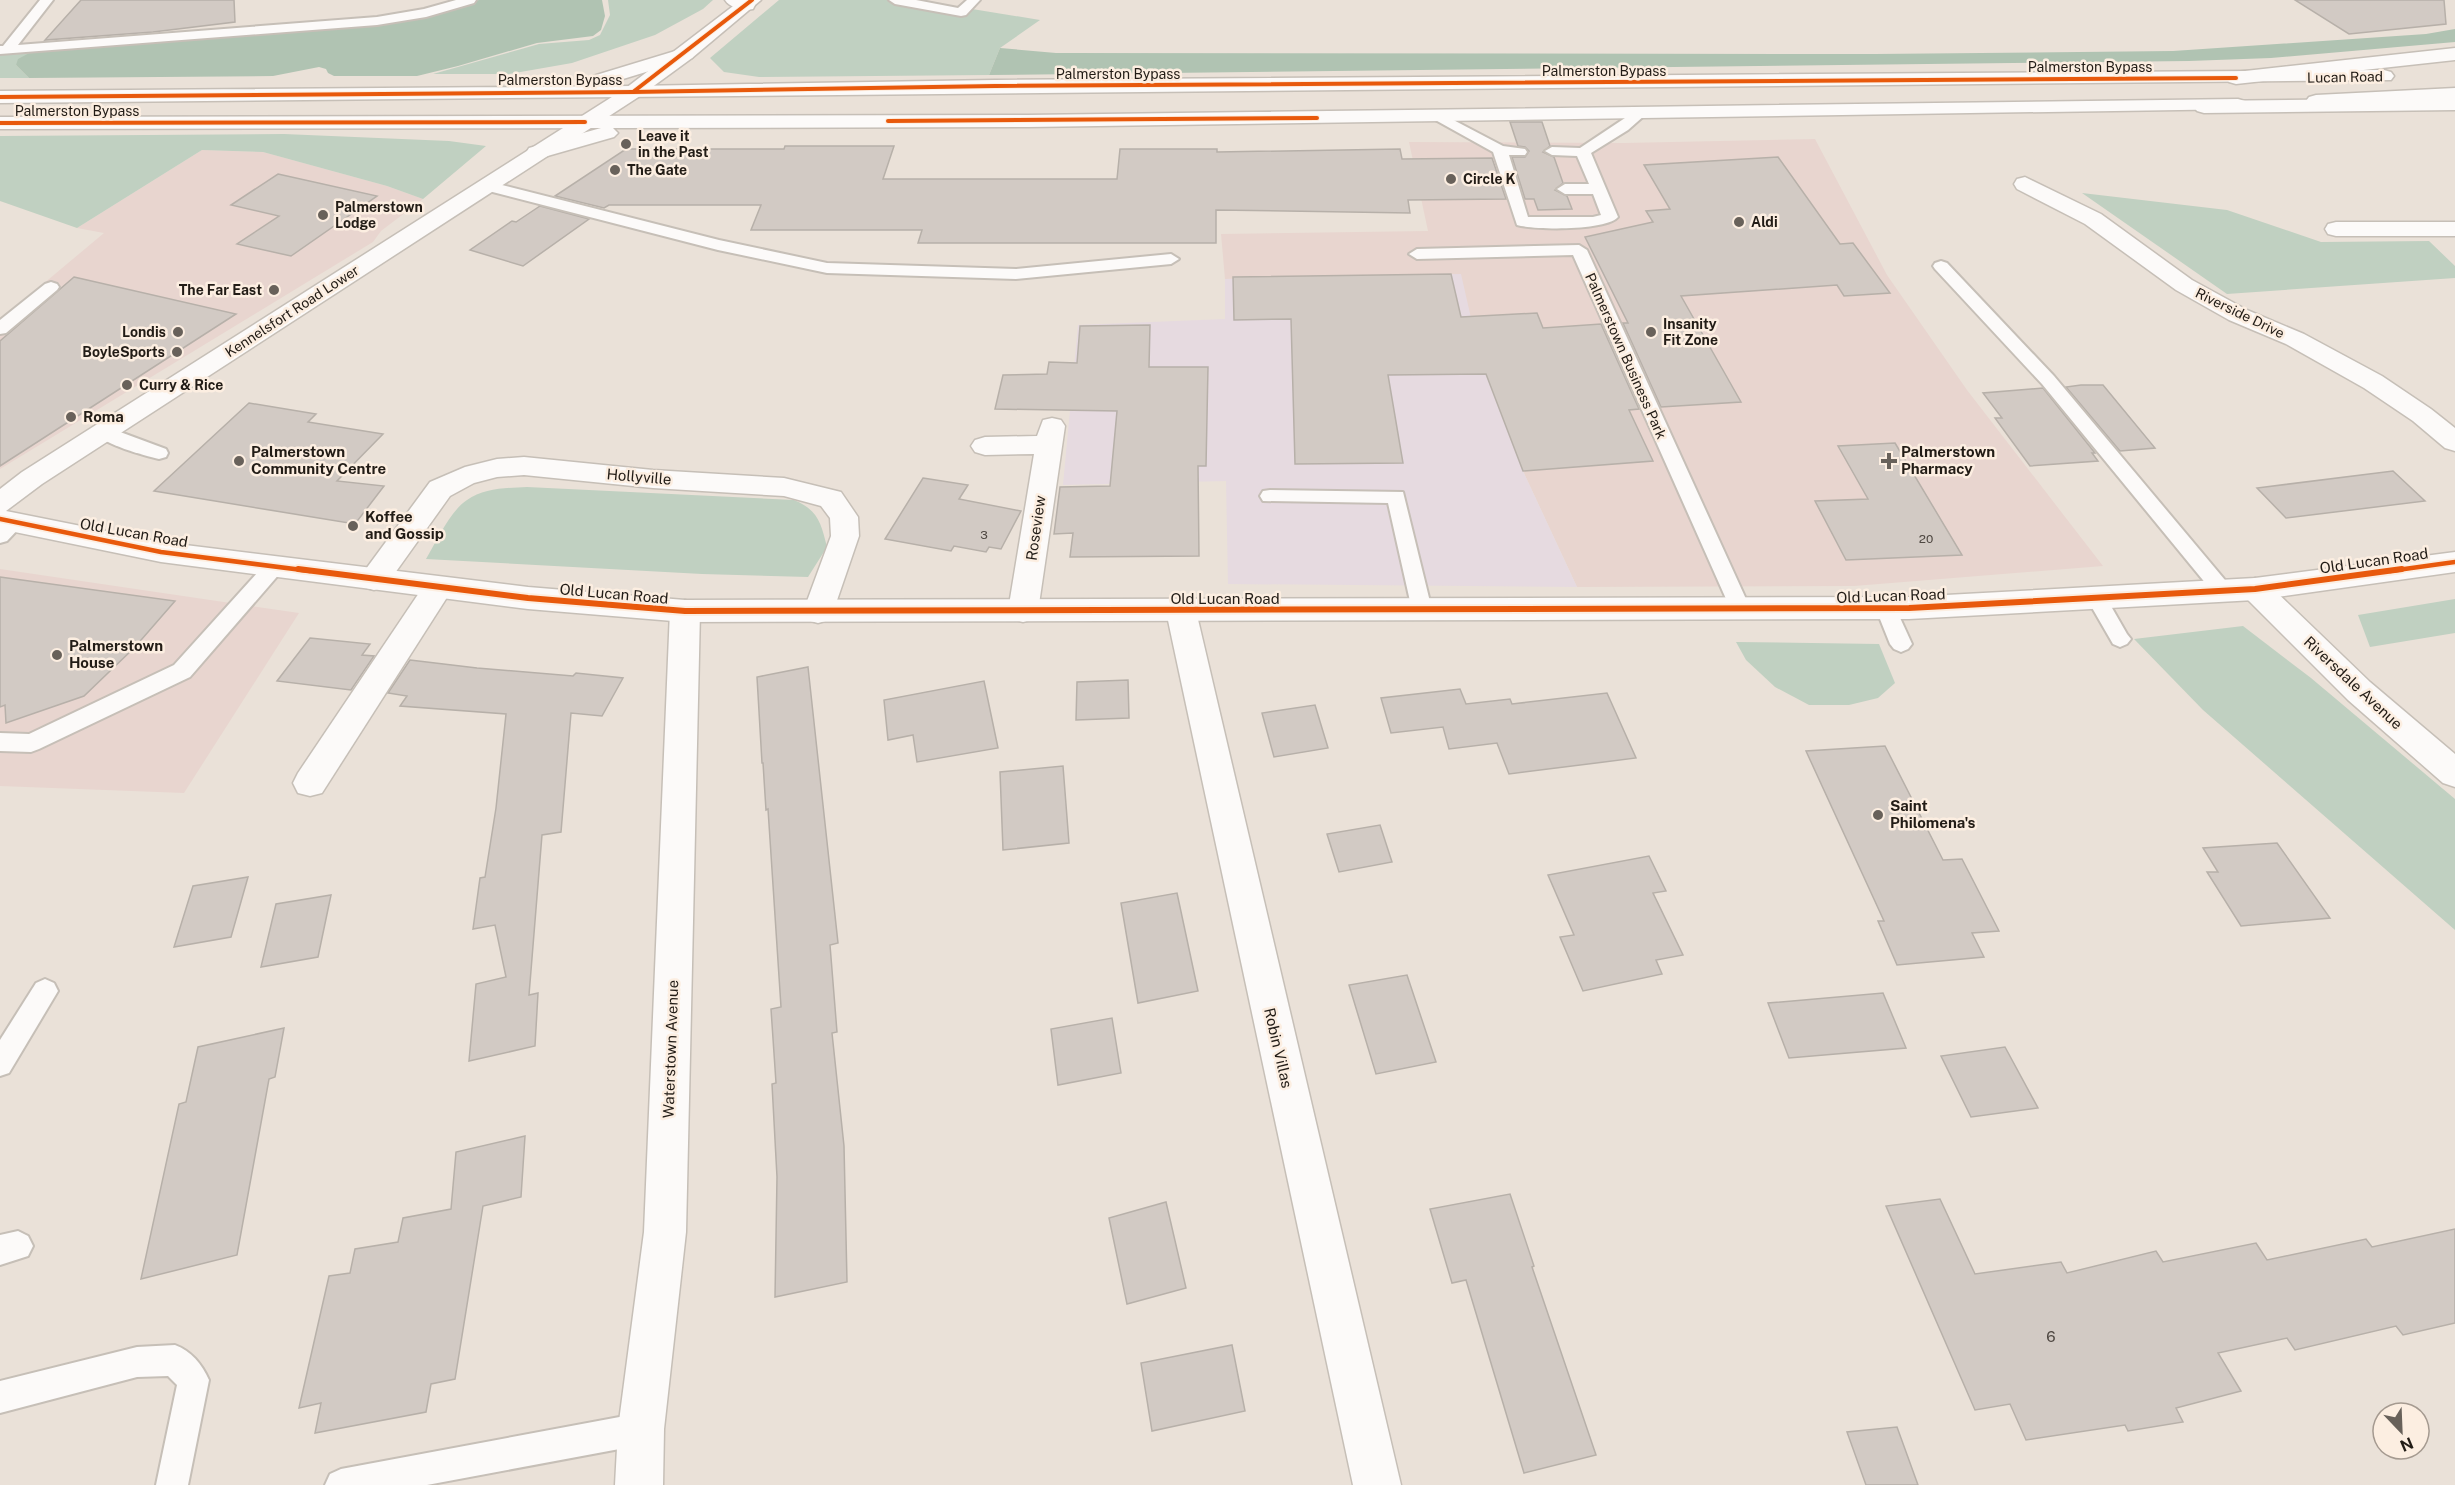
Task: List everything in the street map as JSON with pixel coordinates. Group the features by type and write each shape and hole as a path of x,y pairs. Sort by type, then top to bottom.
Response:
{"main road":[{"name":"Kennelsfort Road Lower","path":"4,520 32,478 620,100 686,54 744,2"},
{"path":"703,40 701,59 708,68 748,85 787,89"},
{"path":"536,92 616,76 686,54"},
{"path":"2236,78 2455,54"},
{"name":"Lucan Road","path":"2236,78 2455,73"},
{"name":"Palmerston Bypass","path":"0,97 536,92 620,100 787,89 995,86 2236,78"},
{"name":"Palmerston Bypass","path":"0,123 982,121 1437,117 1640,112 2205,107 2455,94"},
{"path":"181,96 256,104 620,100 982,121"},
{"path":"2205,107 2455,104"},
{"path":"490,122 503,126 520,142 529,158 607,133 680,121"},
{"name":"Riverside Drive","path":"2025,184 2093,219 2184,285 2238,315 2295,339 2373,382 2422,415 2455,442"},
{"path":"2336,229 2455,229"},
{"name":"Roseview","path":"985,446 1050,436 1023,612"},
{"name":"Hollyville","path":"374,580 440,489 465,476 497,468 524,466 653,479 784,487 831,499 844,517 845,536 818,612"},
{"name":"Old Lucan Road","path":"4,520 161,552 438,588 611,607 685,611 1886,609 2255,589 2455,562"},
{"path":"310,783 438,588"},
{"name":"Riversdale Avenue","path":"2255,589 2360,691 2455,774"},
{"name":"Waterstown Avenue","path":"639,1485 641,1429 665,1232 685,611"},
{"name":"Robin Villas","path":"1181,611 1377,1485"}],"lane":[{"path":"3,50 47,0"},
{"path":"3,50 377,21 426,13 470,0"},
{"path":"895,0 961,12 974,0"},
{"path":"1552,152 1583,152 1623,127 1640,112"},
{"path":"1437,117 1500,150 1520,152"},
{"path":"1500,150 1522,222 1594,222 1610,217 1583,152"},
{"path":"486,186 718,245 827,268 1016,273 1171,259"},
{"path":"1512,189 1531,189"},
{"path":"1565,189 1599,189"},
{"name":"Palmerstown Business Park","path":"1417,254 1579,250 1741,610"},
{"path":"1941,266 2048,380 2223,591"},
{"path":"0,329 51,287"},
{"path":"104,432 125,442 159,453"},
{"path":"1270,496 1396,497 1422,610"},
{"path":"0,742 31,743 182,671 274,567"},
{"path":"2097,599 2120,639"},
{"path":"1886,609 1901,644"},
{"path":"0,1064 45,991"},
{"path":"0,1397 137,1362 175,1360 193,1380 172,1485"},
{"path":"341,1485 641,1429"}],"shaded area":[{"path":"1815,139 1887,275 1967,390 2103,566 1854,586 1577,587 1523,471 1469,330 1308,277 1225,279 1221,234 1428,231 1409,142 1624,143"},
{"path":"202,150 263,152 387,186 423,199 381,231 373,242 0,469 0,320 104,233 77,228"},
{"path":"1461,274 1471,318 1469,331 1523,471 1577,587 1228,584 1226,481 1063,485 1078,325 1225,319 1225,279"},
{"path":"0,569 299,613 184,793 0,786"}],"green space":[{"path":"479,0 602,0 605,16 601,30 593,36 537,43 417,76 334,76 326,69 319,67 273,76 29,78 16,65 18,59 35,50 368,26 419,16"},
{"path":"608,0 713,0 703,9 655,35 572,63 509,74 433,74 539,44 589,40 600,35 610,15"},
{"path":"779,0 917,0 1040,20 1000,48 989,75 759,77 724,72 710,58"},
{"path":"2455,29 2455,42 2271,58 2189,61 989,75 1000,48 1056,53 1875,54 2173,51 2426,34"},
{"path":"35,50 16,65 29,78 0,78 0,52"},
{"path":"284,134 449,141 486,146 423,199 387,186 263,152 202,150 77,228 0,201 0,136"},
{"path":"2082,193 2227,210 2321,242 2429,241 2455,266 2455,278 2227,294"},
{"path":"527,487 794,500 808,508 817,518 827,547 808,577 702,574 426,559 455,511 467,500 488,491"},
{"path":"2455,599 2455,633 2370,647 2358,615"},
{"path":"2243,626 2311,678 2455,799 2455,930 2203,710 2134,639"},
{"path":"1736,642 1879,644 1895,683 1878,698 1849,705 1809,705 1775,687 1746,660"}],"building":[{"path":"81,0 234,0 235,22 153,32 45,40"},
{"path":"2295,0 2444,0 2446,24 2349,34"},
{"path":"1510,122 1542,122 1550,146 1543,152 1554,157 1563,183 1555,190 1567,196 1572,209 1538,210 1534,199 1525,199 1512,157 1525,157 1529,151 1525,147 1518,146"},
{"path":"785,146 894,146 883,179 1117,179 1120,149 1217,149 1217,152 1400,149 1402,159 1492,158 1506,199 1408,200 1410,213 1216,210 1216,243 918,243 922,230 751,230 761,205 609,205 604,208 555,196 626,149 784,149"},
{"path":"1778,157 1840,244 1853,243 1890,293 1844,296 1837,285 1681,296 1741,402 1661,407 1623,323 1628,323 1585,237 1653,222 1646,211 1670,209 1644,165"},
{"name":"Palmerstown Lodge","path":"278,174 377,196 291,256 237,244 279,216 231,205"},
{"path":"540,206 589,219 523,266 470,250 512,221 516,222"},
{"path":"1451,274 1461,317 1537,313 1543,328 1601,324 1639,409 1629,410 1653,461 1523,471 1486,374 1388,375 1403,463 1295,464 1291,319 1234,320 1233,277"},
{"path":"74,277 236,314 0,466 0,341"},
{"path":"1150,325 1149,367 1208,367 1206,466 1198,466 1199,556 1070,557 1073,533 1054,534 1060,487 1110,486 1117,411 995,409 1003,375 1047,374 1049,362 1077,363 1080,326"},
{"path":"2103,385 2155,448 2120,451 2066,387"},
{"path":"2043,388 2095,453 2092,453 2098,461 2030,466 1995,418 2002,418 1983,393"},
{"path":"249,403 316,414 308,422 383,434 337,481 384,486 355,524 154,491"},
{"path":"1895,443 1962,555 1846,560 1815,501 1868,499 1838,446"},
{"path":"2393,471 2425,501 2286,518 2257,488"},
{"path":"923,478 968,485 959,499 1021,511 1001,549 989,547 986,552 954,546 951,551 885,539"},
{"name":"Palmerstown House","path":"0,577 175,601 135,647 84,696 6,723 5,705 0,707"},
{"path":"310,638 370,644 362,655 374,656 351,690 277,681"},
{"path":"410,660 477,668 623,678 602,716 571,713 561,832 542,835 529,995 538,993 535,1046 469,1061 476,984 506,977 495,925 473,929 480,878 485,877 496,808 506,714 400,706 407,696 388,693"},
{"path":"808,667 838,943 830,945 837,1032 832,1033 844,1146 847,1282 775,1297 777,1177 772,1084 776,1083 771,1009 781,1007 757,677"},
{"path":"1128,680 1129,718 1076,720 1077,682"},
{"path":"984,681 998,748 917,762 913,735 888,740 884,700"},
{"path":"1460,689 1466,704 1510,699 1512,704 1607,693 1636,758 1509,774 1497,743 1449,749 1443,727 1391,733 1381,698"},
{"path":"1315,705 1328,748 1274,757 1262,713"},
{"name":"Saint Philomena's","path":"1885,746 1943,860 1962,859 1999,931 1972,933 1984,957 1897,965 1878,921 1884,921 1806,751"},
{"path":"1063,766 1069,843 1003,850 1000,772"},
{"path":"1380,825 1392,862 1339,872 1327,834"},
{"path":"2277,843 2330,918 2241,926 2207,872 2218,872 2203,848"},
{"path":"1649,856 1666,891 1653,893 1683,955 1656,960 1662,974 1583,991 1560,937 1574,935 1548,875"},
{"path":"248,877 231,937 174,947 193,886"},
{"path":"1177,893 1198,991 1138,1003 1121,903"},
{"path":"331,895 318,957 261,967 276,904"},
{"path":"1407,975 1436,1062 1376,1074 1349,985"},
{"path":"1883,993 1906,1048 1789,1058 1768,1003"},
{"path":"1112,1018 1121,1073 1058,1085 1051,1029"},
{"path":"284,1028 275,1077 269,1079 237,1255 141,1279 179,1104 186,1102 198,1047"},
{"path":"2005,1047 2038,1108 1971,1117 1941,1056"},
{"path":"525,1136 521,1197 483,1206 455,1379 431,1384 426,1412 315,1433 321,1403 299,1408 329,1276 350,1273 355,1249 398,1242 403,1218 451,1209 456,1152"},
{"path":"1510,1194 1534,1266 1532,1267 1596,1455 1524,1473 1466,1280 1452,1283 1430,1209"},
{"path":"1940,1199 1975,1274 2061,1262 2067,1273 2156,1251 2163,1262 2256,1243 2267,1260 2366,1239 2372,1247 2455,1229 2455,1323 2403,1335 2396,1326 2295,1350 2287,1338 2218,1353 2241,1391 2176,1408 2183,1422 2128,1431 2125,1425 2026,1440 2010,1404 1975,1410 1886,1206"},
{"path":"1166,1202 1186,1288 1127,1304 1109,1218"},
{"path":"1232,1345 1245,1411 1152,1431 1141,1363"},
{"path":"1897,1427 1918,1485 1866,1485 1847,1432"}],"cycle path":[{"path":"633,92 752,0"},
{"path":"0,97 633,92 995,86 2236,78"},
{"path":"888,121 1317,118"},
{"path":"0,123 585,122"},
{"path":"0,519 161,552 528,598 685,611 1909,608 2255,589 2455,562"}],"place":[{"name":"Leave it in the Past","path":"626,144"},
{"name":"The Gate","path":"615,170"},
{"name":"Circle K","path":"1451,179"},
{"name":"Palmerstown Lodge","path":"323,215"},
{"name":"Aldi","path":"1739,222"},
{"name":"The Far East","path":"274,290"},
{"name":"Londis","path":"178,332"},
{"name":"Insanity Fit Zone","path":"1651,332"},
{"name":"BoyleSports","path":"177,352"},
{"name":"Curry & Rice","path":"127,385"},
{"name":"Roma","path":"71,417"},
{"name":"Palmerstown Community Centre","path":"239,461"},
{"name":"Palmerstown Pharmacy","path":"1889,461"},
{"name":"Koffee and Gossip","path":"353,526"},
{"name":"Palmerstown House","path":"57,655"},
{"name":"Saint Philomena's","path":"1878,815"}]}
